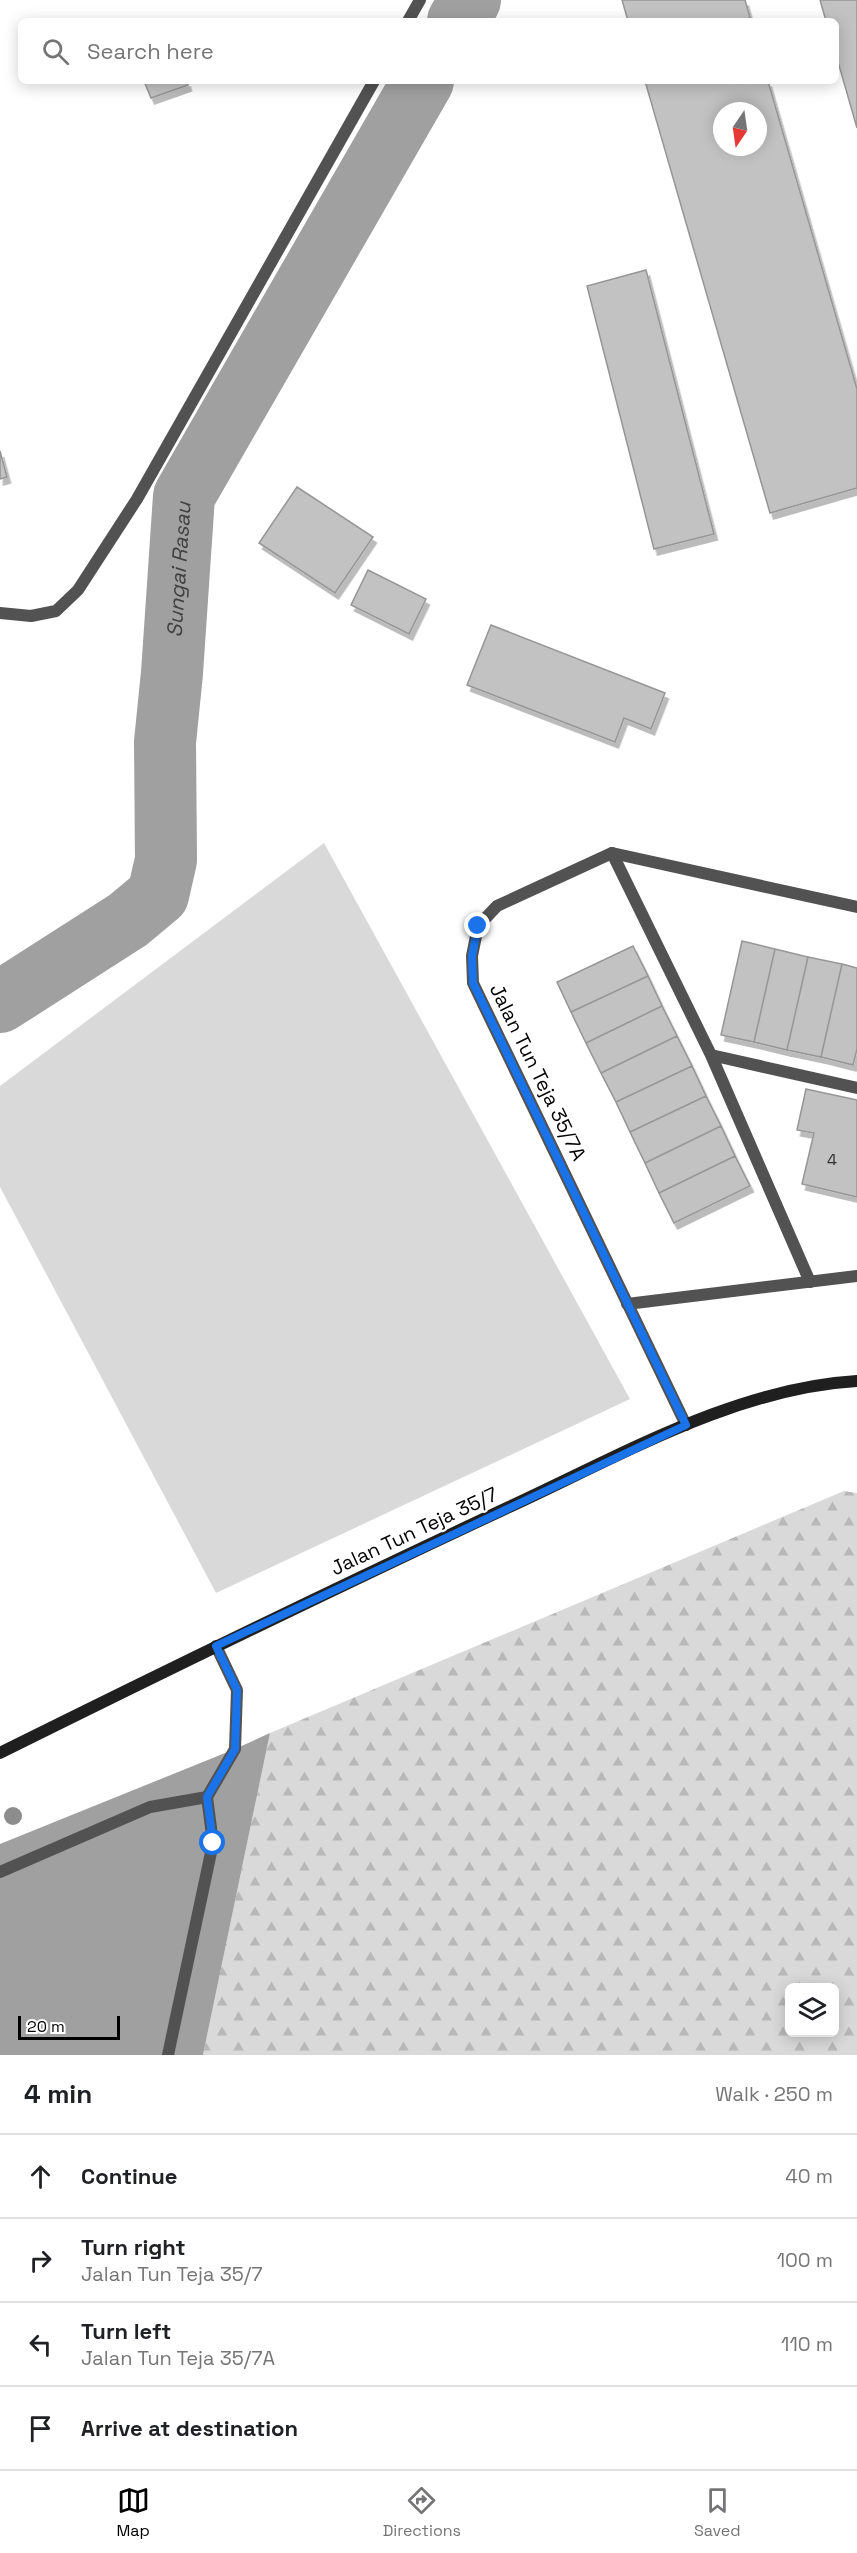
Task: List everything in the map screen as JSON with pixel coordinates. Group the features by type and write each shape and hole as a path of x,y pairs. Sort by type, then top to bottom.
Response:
{"street":[{"path":"410,18 420,0"},
{"path":"0,613 31,616 56,611 78,590 137,499 372,84"},
{"path":"612,853 857,908"},
{"path":"612,853 711,1054 810,1282"},
{"name":"Jalan Tun Teja 35/7A","path":"612,853 496,906 478,926 472,956 473,983 686,1425"},
{"path":"711,1054 857,1088"},
{"path":"627,1304 857,1276"},
{"name":"Jalan Tun Teja 35/7","path":"0,1753 216,1646 686,1425 780,1391 857,1381"},
{"path":"168,2055 213,1843 207,1797 235,1749 237,1690 216,1646"},
{"path":"0,1872 150,1807 207,1797"}],"green space":[{"path":"324,843 630,1399 216,1593 0,1187 0,1086"},
{"path":"844,1491 857,1493 857,2055 203,2055 270,1733"}],"shaded area":[{"path":"270,1733 203,2055 0,2055 0,1844"}],"building":[{"path":"622,0 745,0 750,18 627,18"},
{"path":"820,0 857,0 857,128 839,65 839,18 825,18"},
{"path":"145,84 188,84 188,85 151,98"},
{"path":"646,84 769,84 857,389 857,488 770,513"},
{"path":"646,270 714,534 654,549 587,286"},
{"path":"0,451 7,477 0,479"},
{"path":"297,487 373,537 335,593 259,543"},
{"path":"368,570 426,599 409,634 351,605"},
{"path":"491,625 665,693 651,729 624,718 615,742 467,685"},
{"path":"742,941 775,949 754,1042 721,1035"},
{"path":"633,946 648,976 571,1012 557,982"},
{"path":"775,949 808,957 787,1050 754,1042"},
{"path":"808,957 842,964 821,1057 787,1050"},
{"path":"842,964 857,968 857,1049 853,1065 821,1057"},
{"path":"648,976 662,1006 586,1043 571,1012"},
{"path":"662,1006 677,1036 601,1073 586,1043"},
{"path":"677,1036 692,1066 616,1102 601,1073"},
{"path":"692,1066 706,1096 630,1132 616,1102"},
{"path":"806,1089 857,1100 857,1197 802,1184 814,1133 797,1130"},
{"path":"706,1096 721,1126 645,1163 630,1132"},
{"path":"721,1126 735,1156 659,1193 645,1163"},
{"path":"735,1156 750,1186 674,1223 659,1193"}],"waterway":[{"name":"Sungai Rasau","path":"460,18 470,0"},
{"name":"Sungai Rasau","path":"0,1002 128,920 158,895 166,860 165,742 184,496 421,84"}],"route":[{"path":"213,1843 207,1797 235,1749 237,1690 216,1646 686,1425 473,983 472,956 478,926"}]}
